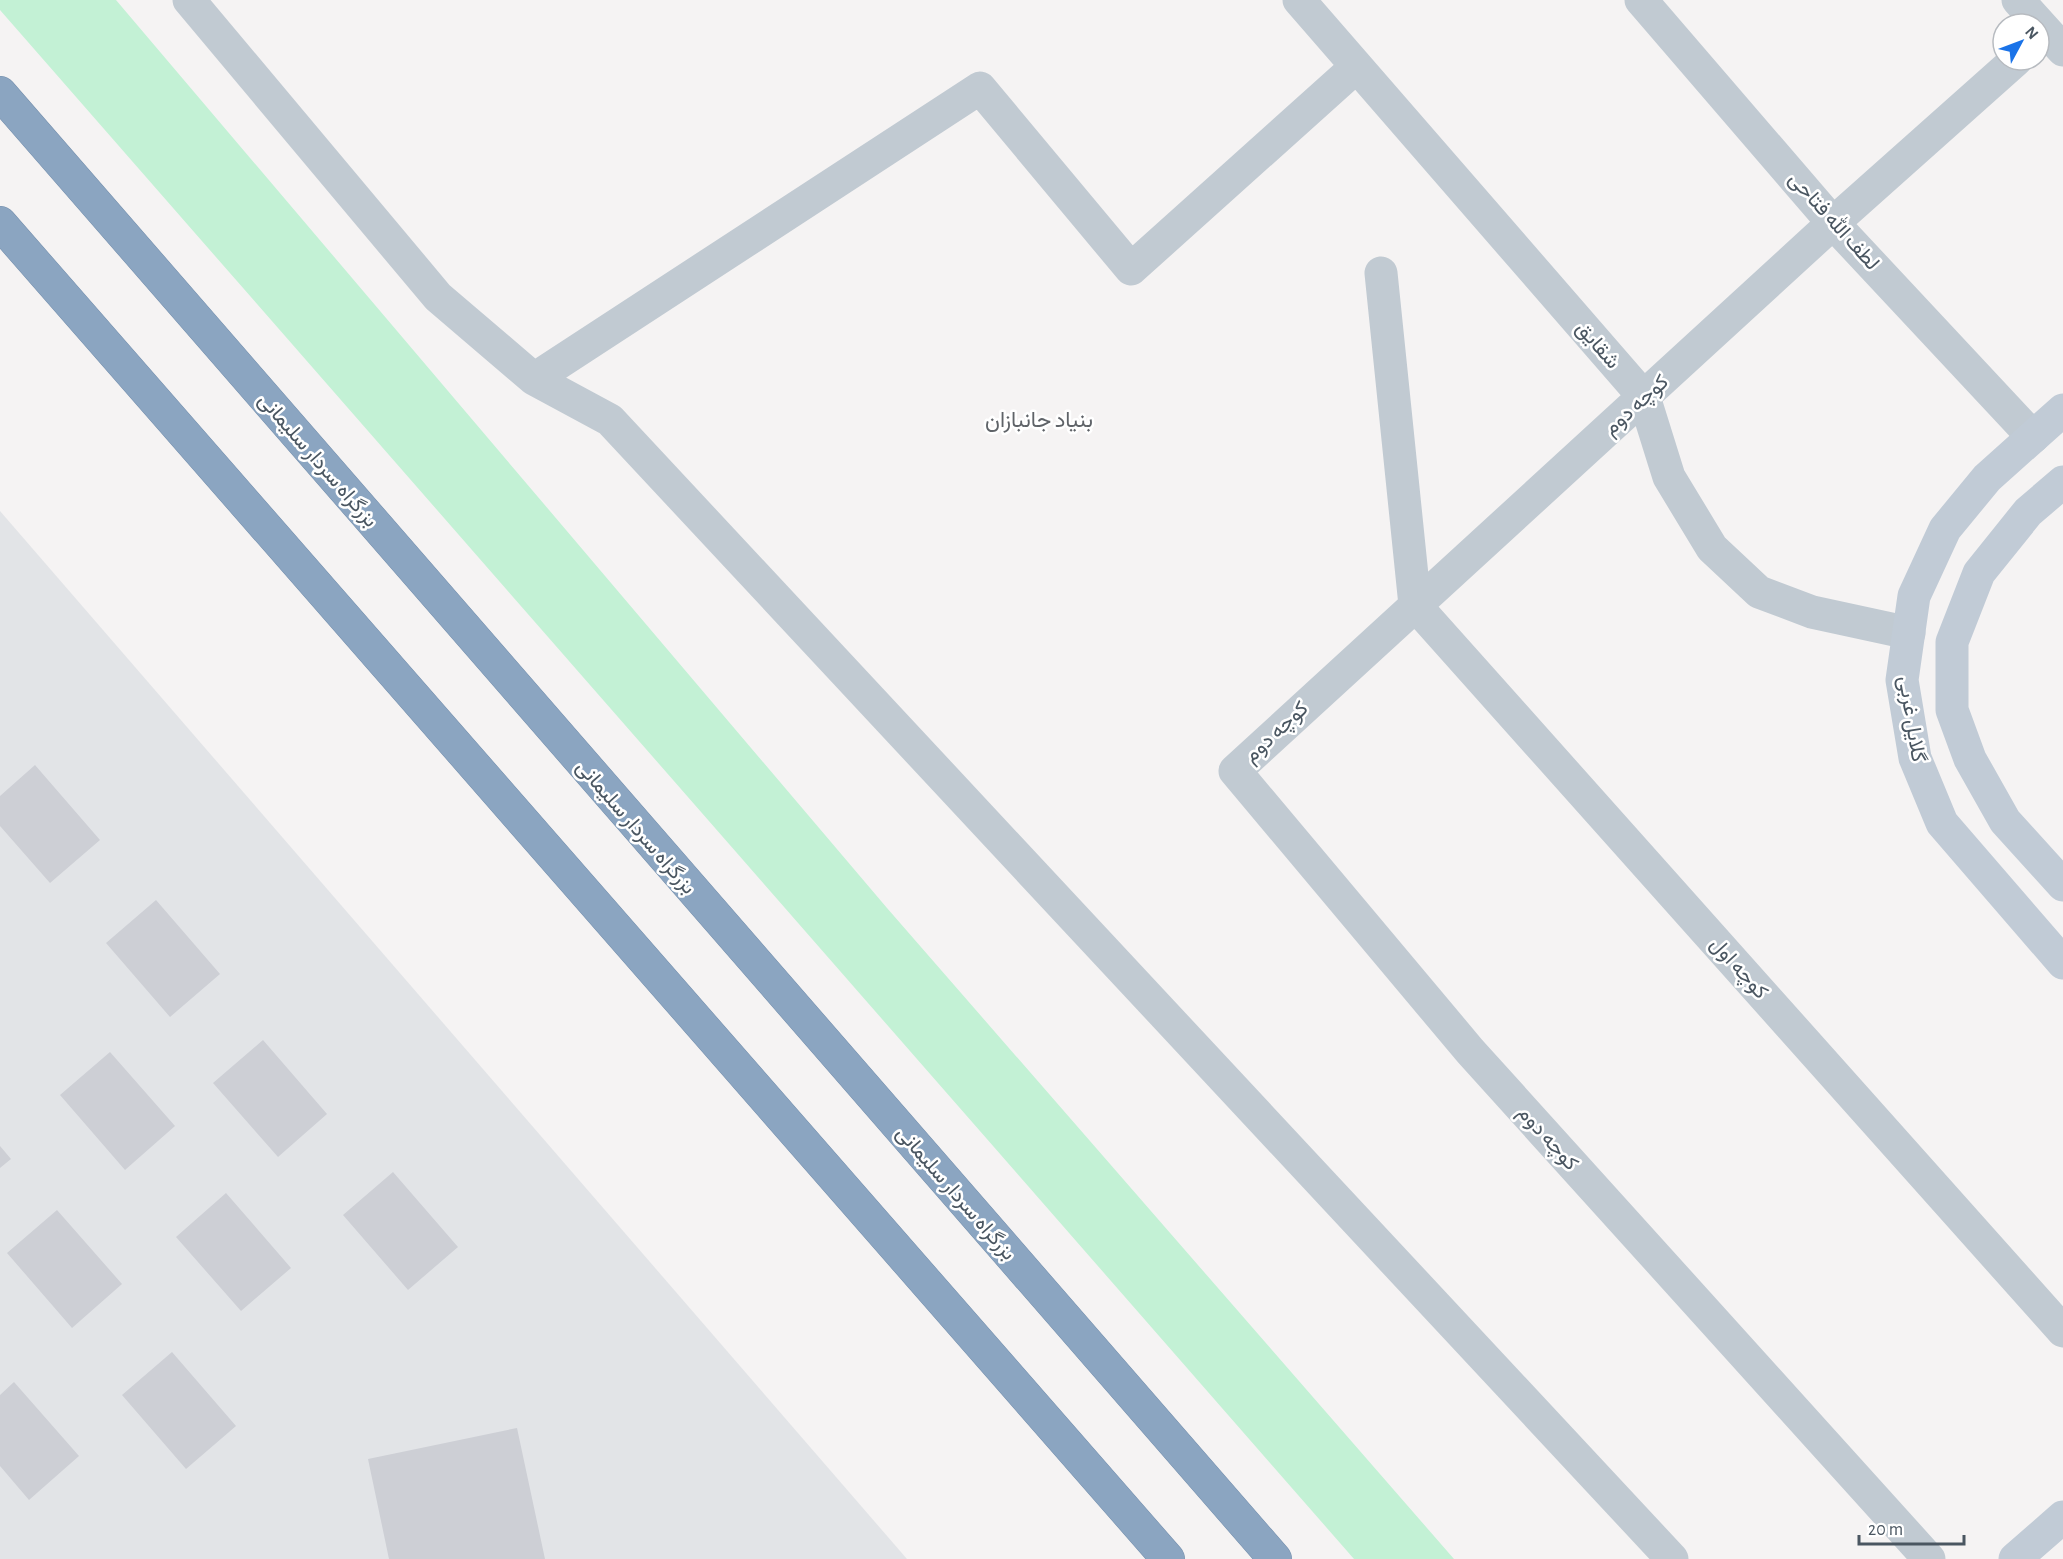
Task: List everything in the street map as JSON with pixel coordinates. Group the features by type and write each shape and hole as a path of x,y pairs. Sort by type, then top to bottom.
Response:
{"highway":[{"name":"بزرگراه سردار سلیمانی","path":"0,93 1275,1559"},
{"path":"0,223 1168,1559"}],"street":[{"path":"189,0 438,297 534,380 610,420 1672,1559"},
{"name":"شقایق","path":"1299,0 1644,397 1669,477 1712,548 1759,592 1812,612 1909,633"},
{"name":"لطف الله فتاحی","path":"1641,0 1833,223 2033,437"},
{"path":"2018,0 2028,12"},
{"path":"534,380 980,88 1131,269 1356,67"},
{"name":"کوچه دوم","path":"1929,1559 1470,1051 1234,771 1833,223 2003,72"},
{"path":"1381,273 1415,605"},
{"name":"گلایل غربی","path":"2063,410 1988,478 1945,530 1914,596 1902,680 1915,758 1942,823 2063,963"},
{"name":"گلایل غربی","path":"2063,482 2028,512 1979,573 1952,642 1952,710 1970,759 2005,821 2063,885"},
{"name":"کوچه اول","path":"1415,605 2063,1331"},
{"path":"2015,1559 2063,1517"}],"shaded area":[{"path":"0,511 907,1559 0,1559"}],"green space":[{"path":"0,0 116,0 887,908 1454,1559 1354,1559 0,10"}],"building":[{"path":"35,765 100,840 50,883 0,826 0,796"},
{"path":"156,900 220,974 170,1017 106,943"},
{"path":"263,1040 327,1114 278,1157 213,1083"},
{"path":"110,1052 175,1126 125,1170 60,1095"},
{"path":"0,1146 11,1159 0,1168"},
{"path":"393,1172 458,1247 408,1290 343,1215"},
{"path":"226,1193 291,1268 241,1311 176,1237"},
{"path":"57,1210 122,1284 72,1328 7,1253"},
{"path":"172,1352 236,1426 186,1469 122,1395"},
{"path":"14,1382 79,1456 29,1500 0,1466 0,1395"},
{"path":"517,1428 545,1559 389,1559 368,1459"}],"district":[{"name":"بنیاد جانبازان","path":"1039,420"}]}
